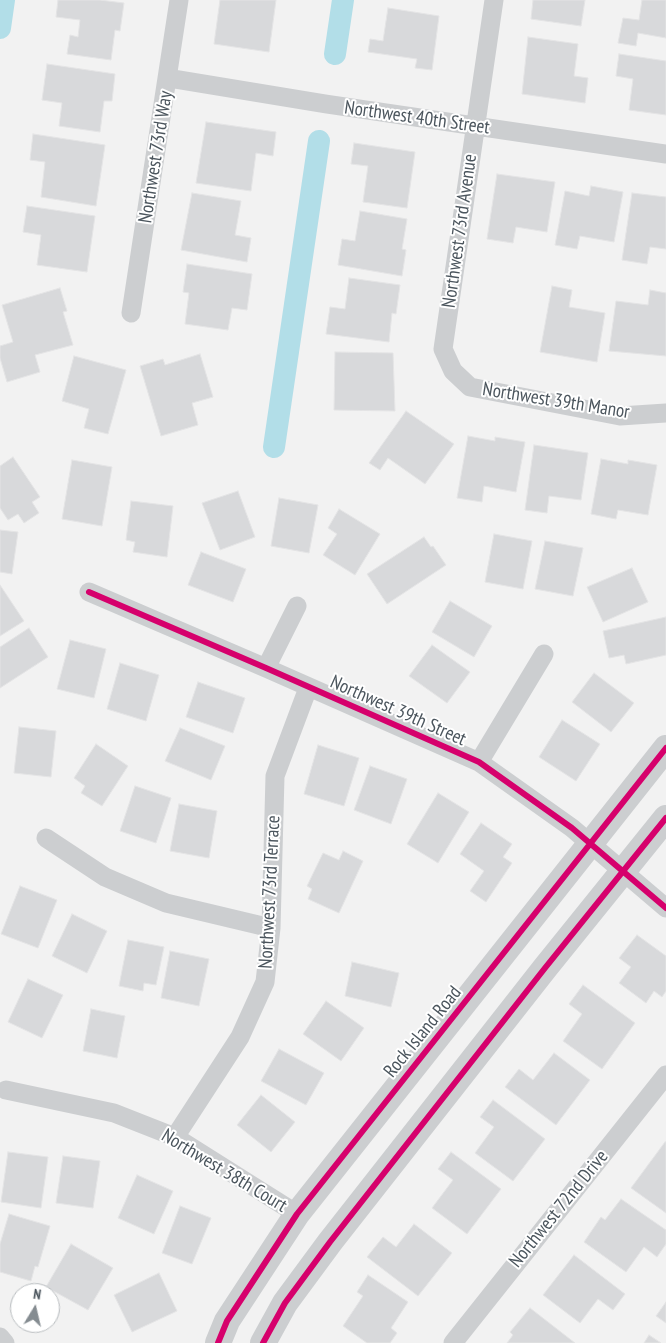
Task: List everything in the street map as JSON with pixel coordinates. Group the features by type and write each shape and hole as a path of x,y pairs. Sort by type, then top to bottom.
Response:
{"main road":[{"name":"Rock Island Road","path":"218,1343 228,1321 297,1214 592,844 666,748"},
{"path":"263,1343 285,1303 330,1242 545,968 666,818"}],"street":[{"name":"Northwest 73rd Way","path":"131,313 179,0"},
{"name":"Northwest 73rd Avenue","path":"453,371 443,349 494,0"},
{"name":"Northwest 40th Street","path":"168,78 666,154"},
{"name":"Northwest 39th Manor","path":"453,371 470,387 479,389 620,416 666,413"},
{"name":"Northwest 39th Street","path":"89,592 479,762 592,844 666,908"},
{"path":"266,668 297,606"},
{"path":"479,762 544,654"},
{"name":"Northwest 73rd Terrace","path":"175,1137 240,1038 265,982 271,928 275,776 308,688"},
{"path":"46,838 105,876 166,903 271,928"},
{"name":"Northwest 72nd Drive","path":"452,1343 666,1075"},
{"name":"Northwest 38th Court","path":"6,1090 114,1112 175,1137 297,1214"},
{"path":"0,1337 5,1343"}],"building":[{"path":"58,0 100,0 124,3 120,31 115,30 111,60 67,54 70,35 78,37 80,20 56,17"},
{"path":"220,0 276,0 269,52 214,44"},
{"path":"533,0 585,0 581,26 531,19"},
{"path":"642,0 666,0 666,38 638,33 636,46 618,43 623,18 639,20"},
{"path":"388,8 439,16 432,70 415,68 417,59 368,52 370,39 383,41"},
{"path":"528,37 578,44 574,76 588,78 585,103 522,94"},
{"path":"619,54 666,61 666,115 629,110 633,79 616,76"},
{"path":"47,64 115,74 112,101 104,101 100,132 59,126 62,103 42,100"},
{"path":"206,122 276,132 273,156 256,153 251,191 196,183"},
{"path":"33,134 105,145 96,206 41,197 45,162 30,160"},
{"path":"354,143 415,152 407,208 363,202 368,166 351,164"},
{"path":"497,174 555,182 547,232 516,227 513,243 487,239"},
{"path":"591,186 623,192 614,242 580,236 577,249 555,245 565,191 589,196"},
{"path":"192,193 241,201 235,235 251,238 247,262 181,250"},
{"path":"632,193 666,197 666,249 650,247 647,264 622,260"},
{"path":"27,206 95,216 87,272 37,265 41,235 23,232"},
{"path":"360,211 407,219 402,249 406,250 402,276 338,265 342,239 355,241"},
{"path":"187,264 252,274 247,310 232,308 228,330 185,324 189,293 183,292"},
{"path":"349,278 400,285 396,314 392,313 389,342 326,334 330,307 345,309"},
{"path":"552,286 572,290 569,307 605,313 597,362 540,352"},
{"path":"60,288 67,311 63,312 73,345 35,355 40,372 7,382 0,358 0,346 13,342 2,305"},
{"path":"650,290 666,293 666,356 609,351 616,301 648,305"},
{"path":"335,352 393,353 395,411 334,410"},
{"path":"200,354 213,397 192,403 198,425 161,436 140,366 163,359 165,365"},
{"path":"74,356 126,370 108,434 84,428 89,409 62,401"},
{"path":"406,411 454,444 425,484 388,458 380,470 369,463"},
{"path":"468,436 495,441 495,437 525,442 516,492 484,486 482,502 457,498"},
{"path":"534,445 588,453 581,500 549,496 547,513 525,510"},
{"path":"13,457 40,497 32,502 39,513 24,523 18,514 8,520 0,508 0,466"},
{"path":"601,459 628,464 628,460 657,465 648,515 618,510 616,519 591,514"},
{"path":"72,460 112,467 102,526 62,519"},
{"path":"238,491 255,537 220,550 202,503"},
{"path":"279,498 318,505 309,553 271,546"},
{"path":"131,501 173,506 167,557 133,552 135,542 126,540"},
{"path":"339,509 380,534 355,575 323,555 337,534 328,528"},
{"path":"0,530 18,532 12,574 0,572"},
{"path":"494,534 532,541 523,589 485,582"},
{"path":"424,537 431,547 433,546 446,565 387,604 367,574"},
{"path":"545,541 583,548 573,596 535,589"},
{"path":"201,552 246,569 233,602 188,585"},
{"path":"632,568 648,602 603,622 587,587"},
{"path":"0,585 24,621 0,636"},
{"path":"450,601 492,626 474,657 432,632"},
{"path":"666,617 666,655 626,664 624,655 609,658 603,631"},
{"path":"29,628 48,657 0,688 0,647"},
{"path":"70,640 106,649 94,698 57,689"},
{"path":"432,645 470,672 447,703 409,676"},
{"path":"120,663 159,675 146,721 107,709"},
{"path":"594,673 634,703 611,732 572,702"},
{"path":"198,682 245,698 233,733 186,717"},
{"path":"562,720 600,744 576,781 539,757"},
{"path":"19,727 56,731 51,777 14,773"},
{"path":"180,728 225,746 211,780 165,761"},
{"path":"96,744 128,766 102,806 81,793 85,786 74,778"},
{"path":"318,745 359,758 344,806 304,794"},
{"path":"370,766 407,779 391,824 354,810"},
{"path":"135,786 171,798 156,843 120,831"},
{"path":"438,793 469,812 438,863 407,844"},
{"path":"179,804 217,811 209,858 170,851"},
{"path":"481,823 512,844 503,857 512,863 486,902 470,891 484,871 460,854"},
{"path":"343,851 363,861 339,913 308,899 312,889 307,886 323,853 339,860"},
{"path":"20,886 57,900 38,948 1,934"},
{"path":"72,914 107,931 87,973 52,956"},
{"path":"637,935 666,956 666,991 662,997 654,991 646,1003 619,983 631,967 619,958"},
{"path":"128,940 164,947 156,985 144,983 143,991 119,986"},
{"path":"170,951 209,959 199,1006 161,998"},
{"path":"352,962 399,973 391,1007 345,996"},
{"path":"28,979 63,995 42,1038 8,1022"},
{"path":"583,985 635,1023 602,1069 563,1041 582,1014 569,1004"},
{"path":"326,1001 364,1028 341,1061 303,1034"},
{"path":"91,1009 125,1016 117,1058 83,1051"},
{"path":"279,1049 324,1073 306,1105 261,1081"},
{"path":"554,1053 590,1080 556,1125 505,1087 519,1069 533,1080"},
{"path":"261,1095 295,1122 271,1152 237,1125"},
{"path":"493,1100 545,1139 513,1181 475,1153 494,1127 480,1117"},
{"path":"666,1142 666,1213 631,1188"},
{"path":"8,1152 48,1157 41,1208 1,1202"},
{"path":"451,1152 501,1189 467,1234 432,1208 453,1180 438,1169"},
{"path":"63,1156 100,1161 93,1208 56,1203"},
{"path":"137,1175 173,1191 154,1234 118,1218"},
{"path":"621,1199 666,1230 666,1244 657,1257 644,1247 626,1272 584,1242 601,1217 605,1220"},
{"path":"180,1206 211,1218 192,1264 162,1253"},
{"path":"9,1214 50,1226 38,1267 35,1266 31,1281 0,1272 0,1244"},
{"path":"414,1224 452,1253 418,1296 367,1257 383,1237 396,1247"},
{"path":"71,1244 113,1268 88,1310 60,1295 60,1283 48,1283"},
{"path":"574,1255 625,1294 613,1310 598,1299 580,1323 543,1295"},
{"path":"159,1273 177,1311 132,1332 114,1295"},
{"path":"368,1275 408,1302 391,1328 397,1333 390,1343 367,1343 343,1326 363,1296 357,1292"},
{"path":"666,1302 666,1323 656,1316"},
{"path":"530,1308 575,1343 507,1343 513,1335 510,1332"},
{"path":"649,1335 661,1343 644,1343"}],"waterway":[{"path":"0,28 4,0"},
{"path":"335,54 343,0"},
{"path":"274,447 319,141"}],"cycle path":[{"path":"89,592 479,762 572,828 666,908"},
{"path":"218,1343 227,1321 297,1214 666,748"},
{"path":"263,1343 285,1303 330,1242 545,968 666,818"}]}
